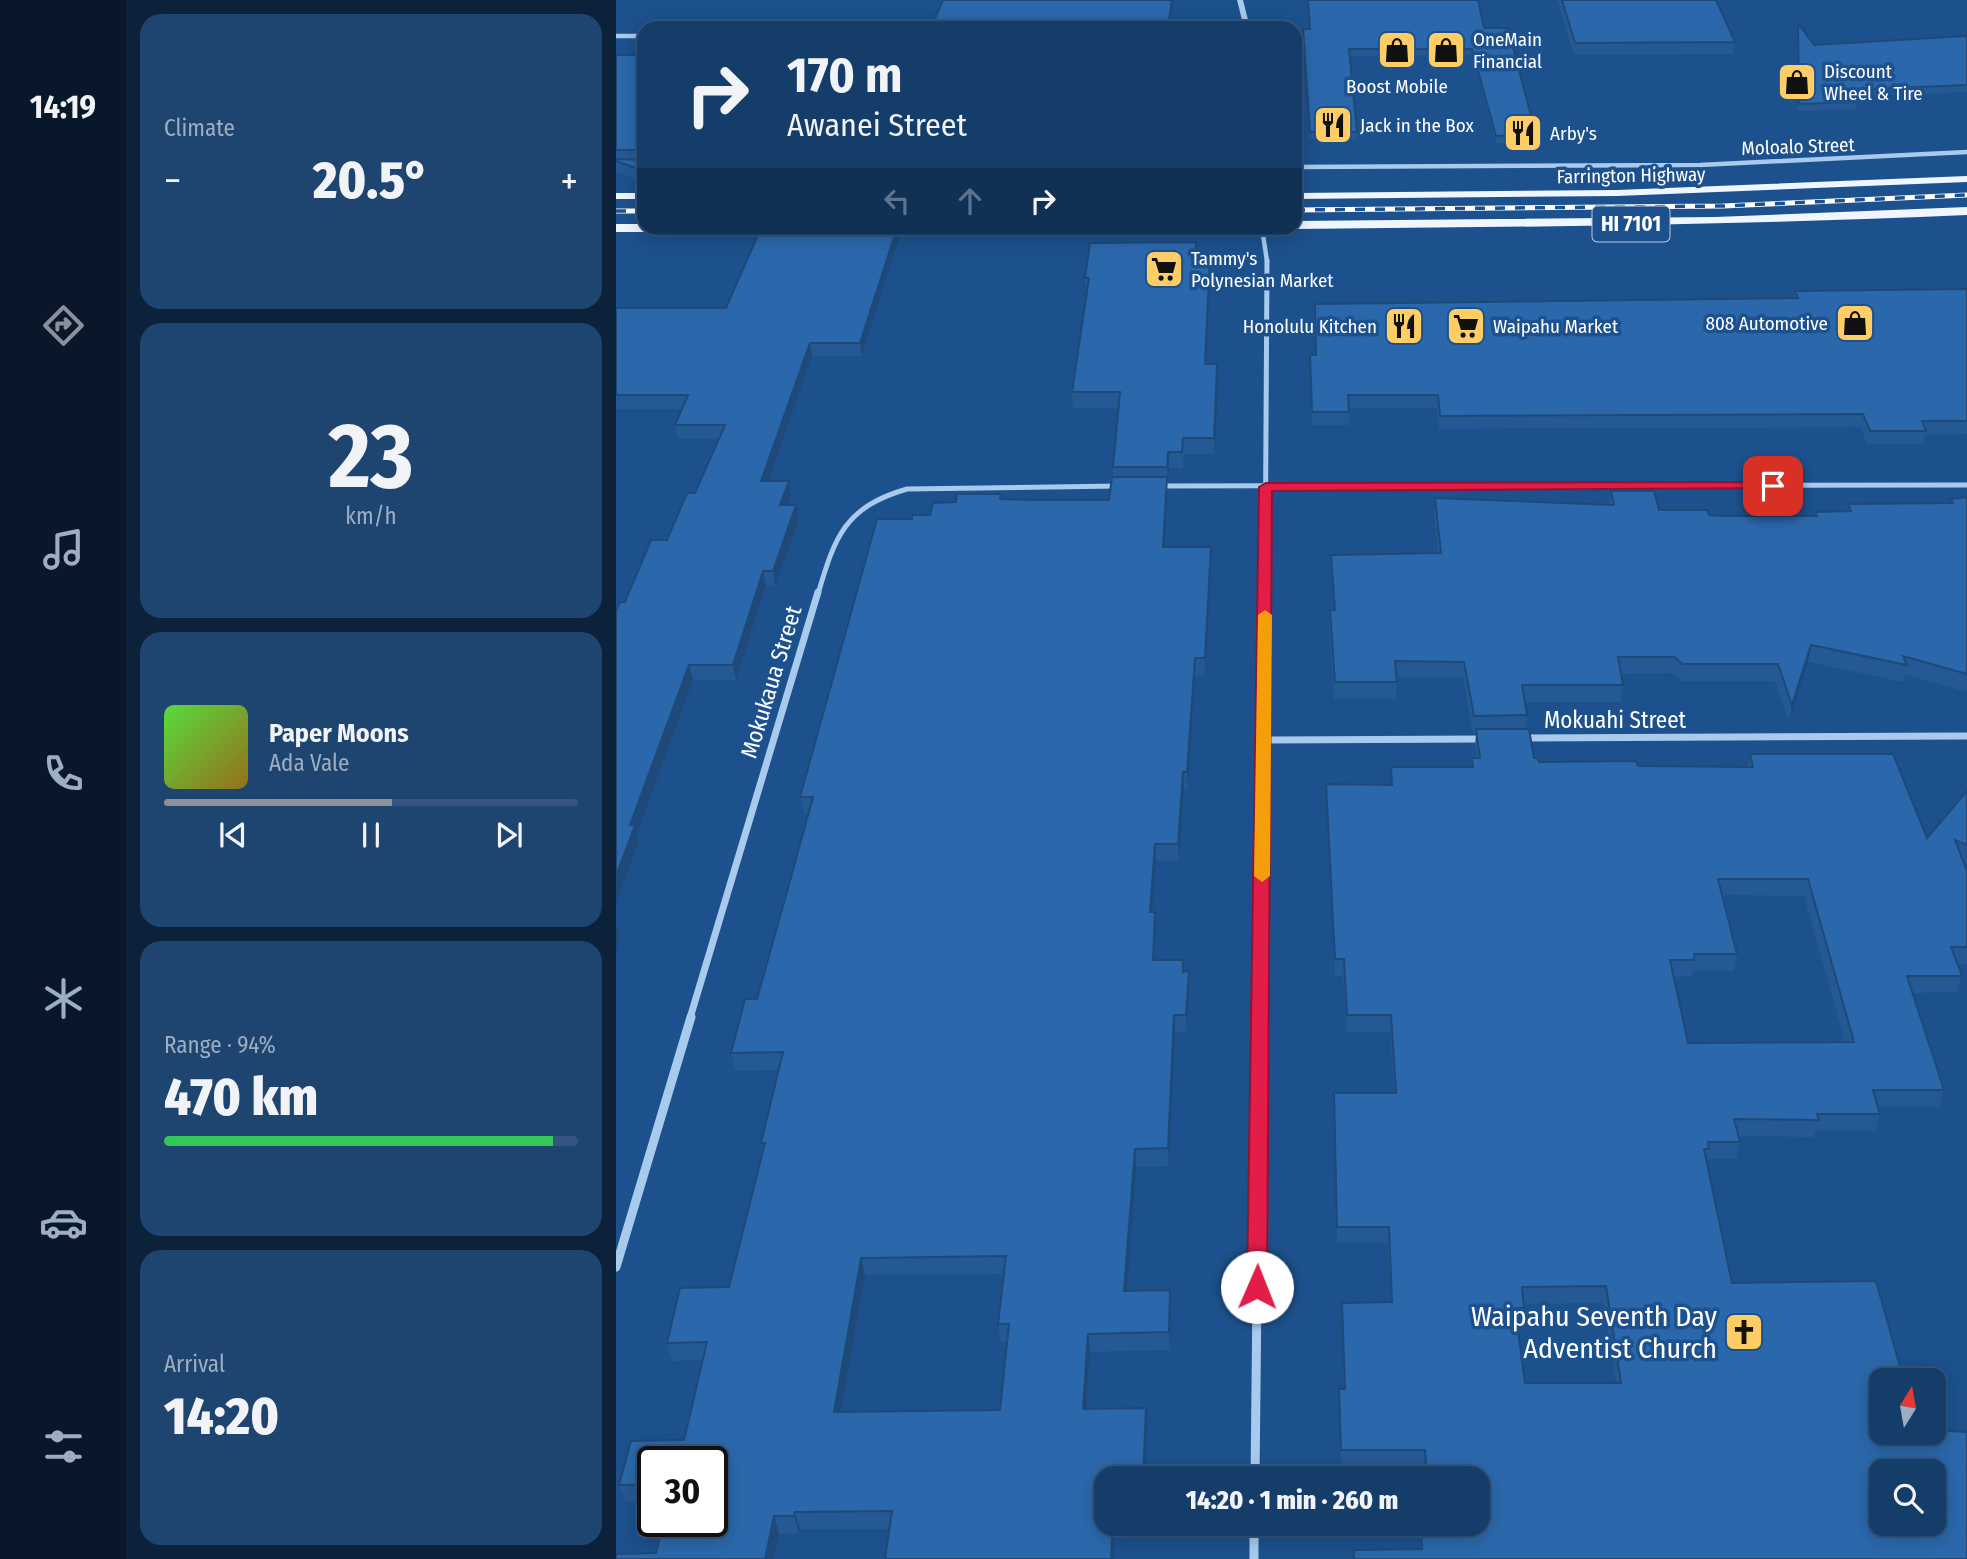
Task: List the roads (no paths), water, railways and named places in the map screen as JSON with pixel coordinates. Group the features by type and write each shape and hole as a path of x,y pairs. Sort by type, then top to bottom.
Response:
{"main road":[{"name":"Farrington Highway","path":"1302,196 1617,194 1967,179"},
{"path":"616,196 637,196"},
{"name":"HI 7101","path":"1302,225 1632,224 1967,211"},
{"path":"616,229 637,229"}],"street":[{"path":"1241,0 1247,21"},
{"path":"616,36 637,36"},
{"name":"Moloalo Street","path":"1302,167 1700,164 1967,152"},
{"path":"1255,1466 1268,289 1264,235"},
{"path":"1150,486 1967,485"},
{"name":"Mokukaua Street","path":"616,1268 831,549 843,524 857,509 879,497 907,489 1123,486"},
{"name":"Mokuahi Street","path":"1510,738 1967,736"},
{"path":"1264,740 1496,738"},
{"path":"1254,1536 1254,1559"}],"railway":[{"path":"1302,210 1723,206 1967,195"},
{"path":"616,211 637,211"}],"place":[{"name":"Boost Mobile","path":"1397,50"},
{"name":"OneMain Financial","path":"1446,50"},
{"name":"Discount Wheel & Tire","path":"1797,82"},
{"name":"Jack in the Box","path":"1333,125"},
{"name":"Arby's","path":"1523,133"},
{"name":"Tammy's Polynesian Market","path":"1164,269"},
{"name":"808 Automotive","path":"1855,323"},
{"name":"Honolulu Kitchen","path":"1404,326"},
{"name":"Waipahu Market","path":"1466,326"},
{"name":"Waipahu Seventh Day Adventist Church","path":"1744,1332"}]}
